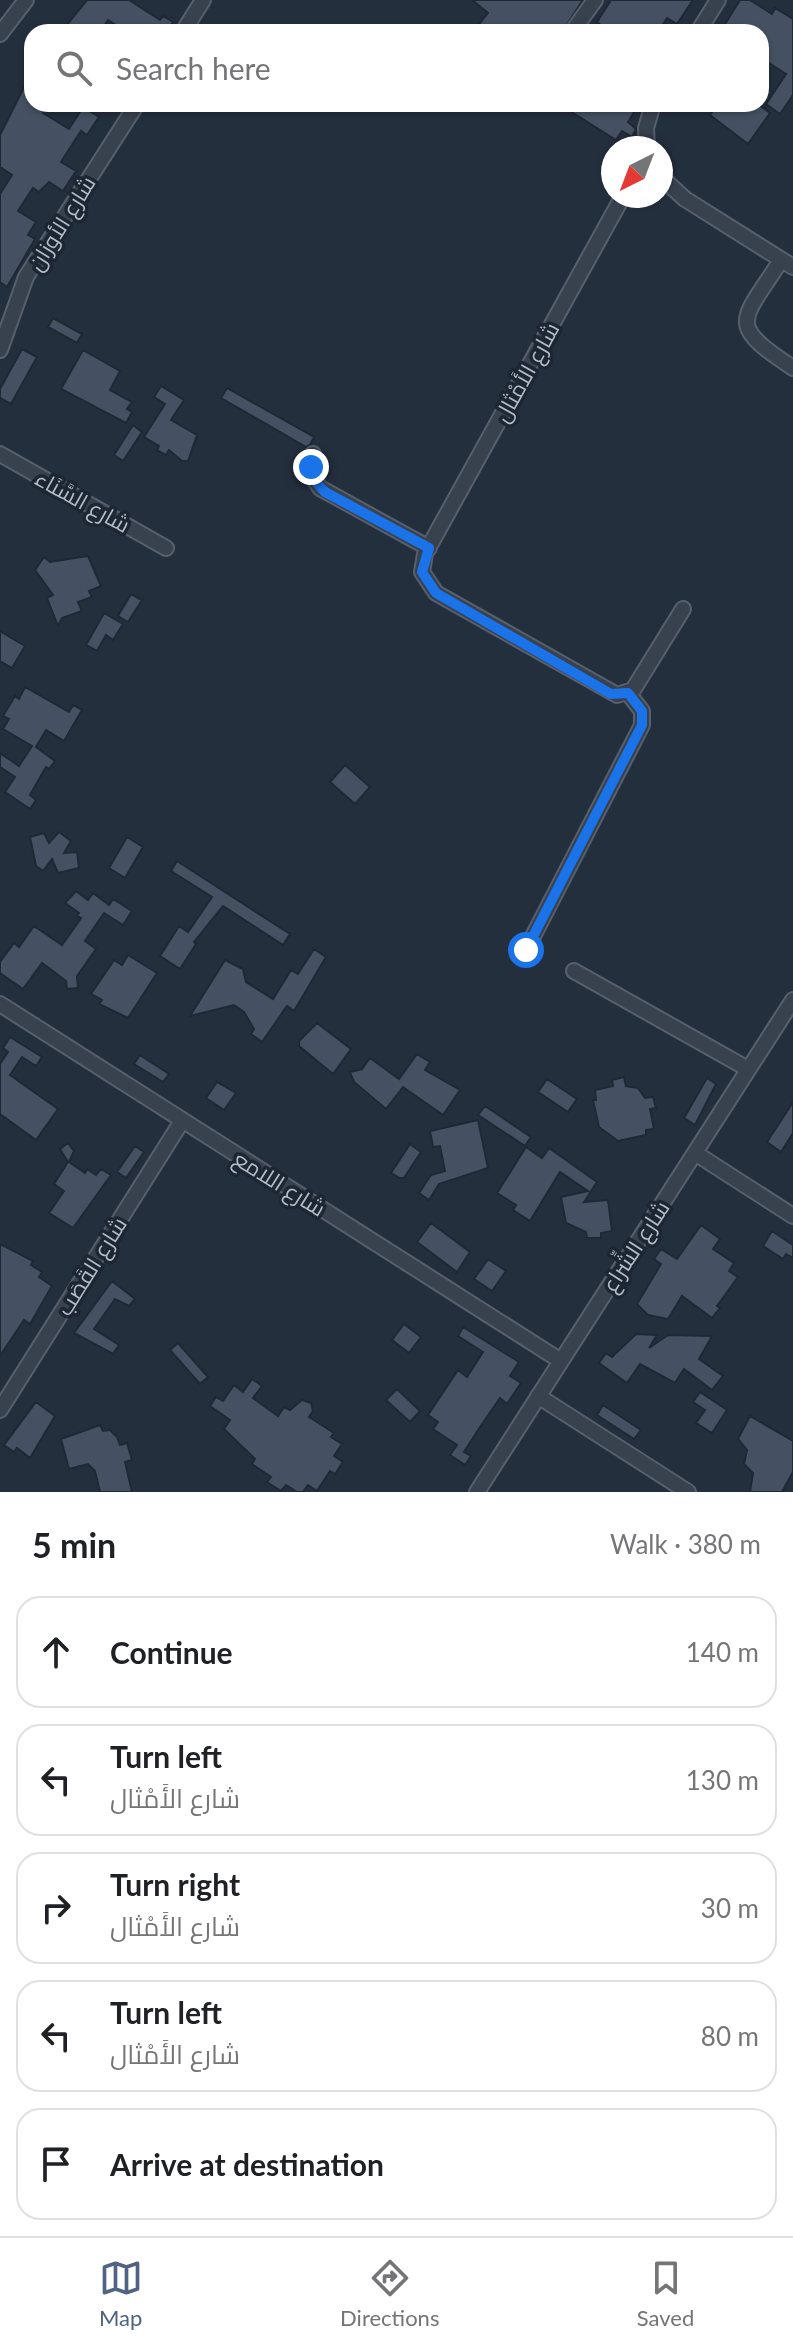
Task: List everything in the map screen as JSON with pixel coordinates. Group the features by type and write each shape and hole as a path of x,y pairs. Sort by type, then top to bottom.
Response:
{"street":[{"path":"0,34 26,0"},
{"path":"188,24 203,0"},
{"path":"578,24 595,0"},
{"path":"703,24 718,0"},
{"name":"شارع الأوزان","path":"0,350 26,277 132,112"},
{"path":"646,136 651,112"},
{"path":"673,188 685,199 787,264 749,311 747,327 755,343 793,368"},
{"name":"شارع الأَمْثال","path":"429,548 616,208"},
{"name":"شارع السَّنَاء","path":"0,454 166,548"},
{"path":"313,454 311,474 320,488 429,548 422,572 436,593 611,694 628,693"},
{"path":"628,693 683,609"},
{"path":"526,950 642,725 642,711 628,693"},
{"path":"574,971 748,1069"},
{"name":"شارع الشِّراع","path":"477,1492 793,1000"},
{"name":"شارع اللامع","path":"0,1004 561,1361"},
{"name":"شارع القَصَب","path":"0,1410 182,1121"},
{"path":"695,1153 793,1216"},
{"path":"538,1396 688,1492"}],"building":[{"path":"87,0 129,0 160,20 163,16 173,22 114,24 108,20 105,24 68,24"},
{"path":"472,0 583,0 567,24 479,24 488,13"},
{"path":"611,0 693,0 677,24 667,18 663,24 597,22"},
{"path":"740,0 750,0 772,14 775,8 793,19 793,95 780,114 769,106 769,100 786,74 769,63 769,24 725,24"},
{"path":"24,87 24,112 44,112 69,129 80,112 91,112 99,117 87,135 81,131 61,162 76,171 63,191 49,182 39,192 33,188 18,211 36,222 28,235 35,239 7,287 0,282 0,194 12,175 0,167 0,135"},
{"path":"572,112 634,112 628,122 636,129 632,136 622,131 619,136 610,136"},
{"path":"712,112 770,113 748,144 710,115"},
{"path":"53,318 82,334 77,343 48,327"},
{"path":"22,349 37,357 11,404 0,398 0,389"},
{"path":"83,350 120,371 110,390 132,402 127,409 132,412 126,423 61,389"},
{"path":"161,386 184,400 171,420 197,435 188,461 182,461 169,450 166,455 157,450 159,446 144,437 165,404 154,397"},
{"path":"227,388 314,437 310,445 306,447 221,398"},
{"path":"133,425 142,432 123,461 114,455"},
{"path":"88,556 101,586 89,591 92,597 78,602 82,611 62,618 58,626 47,598 53,595 35,570 44,557 50,562"},
{"path":"131,594 142,600 128,622 118,616"},
{"path":"104,613 123,624 113,640 106,635 97,651 86,645"},
{"path":"0,631 25,646 12,668 0,661"},
{"path":"25,687 69,712 73,705 82,710 64,741 46,730 36,747 55,761 49,769 46,767 30,795 36,800 30,809 5,792 15,777 0,767 0,753 19,766 32,746 3,729 9,719 3,716 15,696 19,699"},
{"path":"345,765 370,787 355,804 330,782"},
{"path":"59,832 71,841 64,853 77,852 79,868 58,873 52,859 43,871 36,866 30,837 44,833 49,843"},
{"path":"127,837 143,847 125,878 109,868"},
{"path":"177,861 290,934 283,945 223,906 194,942 196,944 180,969 160,956 179,926 188,932 212,897 171,871"},
{"path":"76,891 88,900 93,893 109,905 113,899 132,911 123,925 104,913 85,941 96,949 77,976 78,988 67,989 66,981 42,963 23,989 0,973 0,962 14,943 19,947 34,926 62,945 81,918 65,903"},
{"path":"314,949 326,957 294,1011 287,1006 262,1042 251,1034 254,1029 244,1012 234,1005 190,1016 225,960 243,969 246,982 273,999 291,970 298,974"},
{"path":"128,955 157,973 128,1018 99,1004 102,1000 91,994 114,960 122,965"},
{"path":"317,1023 351,1049 333,1074 299,1046 299,1041"},
{"path":"10,1037 42,1057 36,1066 22,1057 10,1075 58,1109 36,1140 0,1114 0,1064 8,1052 3,1048"},
{"path":"417,1054 430,1062 425,1070 460,1090 443,1115 403,1087 386,1109 354,1082 350,1072 362,1069 370,1058 399,1079"},
{"path":"140,1055 169,1074 163,1082 134,1064"},
{"path":"624,1077 626,1086 638,1088 645,1098 653,1097 656,1108 650,1109 654,1129 646,1130 646,1135 618,1141 599,1127 593,1100 596,1100 595,1090 613,1086 612,1080"},
{"path":"707,1078 716,1084 695,1125 684,1118"},
{"path":"547,1079 577,1099 568,1112 538,1092"},
{"path":"217,1082 236,1093 224,1110 206,1098"},
{"path":"793,1102 793,1133 781,1152 767,1142"},
{"path":"485,1106 531,1137 525,1146 478,1115"},
{"path":"478,1120 488,1168 439,1184 429,1200 419,1193 431,1175 445,1171 440,1146 433,1147 430,1131"},
{"path":"68,1143 74,1151 69,1162 85,1173 87,1169 96,1175 101,1169 111,1175 73,1228 49,1213 64,1191 54,1184 68,1162 60,1149"},
{"path":"410,1144 421,1152 404,1178 400,1178 391,1173"},
{"path":"135,1146 144,1152 126,1178 117,1172"},
{"path":"526,1147 542,1158 549,1148 597,1182 584,1202 608,1200 612,1231 601,1233 601,1238 587,1238 586,1232 566,1223 561,1197 588,1191 560,1172 530,1221 513,1210 516,1205 497,1193"},
{"path":"431,1223 470,1252 457,1272 417,1242"},
{"path":"701,1225 720,1239 713,1249 734,1263 729,1271 738,1277 717,1306 720,1308 712,1318 682,1296 668,1319 648,1315 637,1304 661,1264 654,1259 661,1249 677,1259"},
{"path":"772,1231 793,1245 793,1258 786,1254 783,1259 763,1246"},
{"path":"0,1244 33,1261 31,1265 42,1272 39,1277 52,1286 30,1324 24,1320 0,1356"},
{"path":"488,1259 506,1271 492,1291 474,1279"},
{"path":"112,1281 135,1299 129,1306 115,1299 94,1329 119,1345 113,1354 74,1333"},
{"path":"404,1324 421,1337 409,1353 392,1340"},
{"path":"463,1327 519,1362 510,1376 521,1383 507,1404 500,1398 480,1427 464,1452 471,1456 465,1465 450,1455 457,1445 433,1429 438,1422 428,1415 458,1370 467,1377 483,1352 458,1336"},
{"path":"636,1334 657,1335 649,1348 668,1335 712,1336 699,1359 723,1376 712,1390 684,1369 675,1383 640,1364 627,1383 599,1363 606,1353 612,1357"},
{"path":"178,1343 208,1377 200,1384 170,1350"},
{"path":"252,1379 262,1386 253,1398 278,1416 284,1407 290,1410 302,1400 311,1403 313,1411 309,1417 334,1433 331,1437 342,1444 334,1456 343,1462 335,1474 330,1471 317,1491 308,1485 303,1492 297,1492 286,1485 281,1491 267,1482 271,1477 252,1464 255,1459 224,1429 230,1420 210,1406 216,1397 223,1401 234,1385 243,1392"},
{"path":"397,1389 420,1411 410,1422 386,1400"},
{"path":"700,1392 727,1410 712,1433 696,1423 705,1410 693,1402"},
{"path":"36,1402 55,1416 30,1458 17,1448 14,1452 4,1445"},
{"path":"603,1405 641,1430 634,1439 597,1415"},
{"path":"750,1416 793,1441 793,1472 782,1492 750,1492 753,1473 744,1464 747,1450 738,1439"},
{"path":"100,1425 103,1431 110,1430 117,1437 120,1445 127,1443 132,1460 125,1462 132,1492 100,1492 95,1471 88,1464 69,1469 61,1439"}],"route":[{"path":"311,467 313,479 325,492 429,548 422,572 436,593 611,694 628,693 645,717 526,950"}]}
